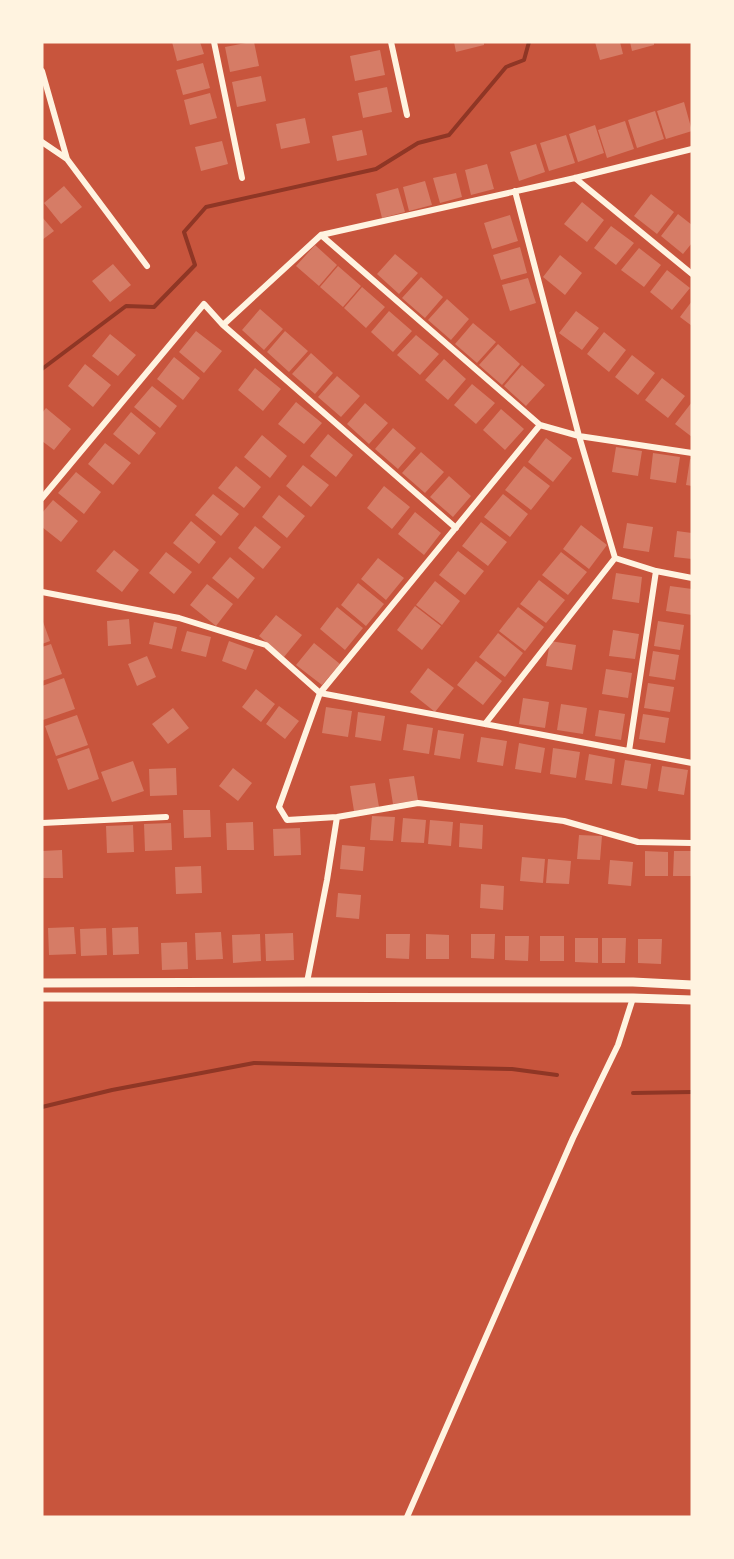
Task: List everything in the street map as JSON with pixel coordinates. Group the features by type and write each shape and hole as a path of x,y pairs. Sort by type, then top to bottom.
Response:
{"main road":[{"path":"42,983 622,982 692,985"},
{"path":"42,997 692,1000"}],"street":[{"path":"214,42 242,178"},
{"path":"391,42 407,115"},
{"path":"42,71 68,159 147,266"},
{"path":"42,142 68,159"},
{"path":"223,325 321,235 575,178 692,148"},
{"path":"575,178 692,273"},
{"path":"516,191 579,436 615,558"},
{"path":"321,235 540,425 579,436 692,453"},
{"path":"42,498 204,304 223,325 456,528"},
{"path":"540,425 320,693 279,807 287,820 336,817 418,803 564,821 638,842 692,843"},
{"path":"615,558 656,571 692,578"},
{"path":"484,724 615,558"},
{"path":"629,751 656,571"},
{"path":"42,592 179,618 266,645 320,693 692,764"},
{"path":"42,824 166,817"},
{"path":"307,982 327,880 336,817"},
{"path":"407,1517 573,1138 618,1045 633,998"}],"building":[{"path":"172,42 200,42 204,54 177,61"},
{"path":"254,42 259,66 230,72 225,47"},
{"path":"454,42 484,42 484,45 456,52"},
{"path":"595,42 620,42 623,54 600,60"},
{"path":"630,42 654,42 654,45 632,51"},
{"path":"380,50 385,75 355,81 350,56"},
{"path":"203,63 210,88 183,95 176,70"},
{"path":"261,76 266,101 237,107 232,82"},
{"path":"387,87 392,112 363,118 358,93"},
{"path":"210,93 217,118 190,125 184,100"},
{"path":"684,102 692,131 666,139 657,111"},
{"path":"655,111 664,139 637,148 628,120"},
{"path":"305,118 310,143 281,149 276,124"},
{"path":"625,121 634,149 607,158 598,130"},
{"path":"595,125 604,153 578,162 569,134"},
{"path":"362,130 367,155 337,161 332,136"},
{"path":"566,135 575,163 549,171 540,143"},
{"path":"222,141 228,164 201,171 195,147"},
{"path":"536,144 545,172 519,181 510,152"},
{"path":"487,164 494,189 471,195 465,170"},
{"path":"456,173 462,197 440,203 433,178"},
{"path":"425,181 432,205 409,211 403,187"},
{"path":"64,186 82,207 61,224 44,203"},
{"path":"398,188 405,212 382,218 376,194"},
{"path":"651,194 674,212 657,234 634,216"},
{"path":"582,202 604,220 587,242 564,224"},
{"path":"678,214 692,225 692,243 683,254 661,236"},
{"path":"510,215 518,241 492,249 484,223"},
{"path":"42,217 54,231 42,240"},
{"path":"611,226 634,243 616,265 594,248"},
{"path":"315,245 337,265 319,286 296,266"},
{"path":"520,247 527,273 501,280 493,255"},
{"path":"639,248 661,265 644,287 621,270"},
{"path":"395,254 418,273 399,294 377,274"},
{"path":"560,255 582,273 565,295 543,277"},
{"path":"113,264 131,285 110,302 92,281"},
{"path":"338,266 361,286 343,307 320,287"},
{"path":"667,270 690,288 672,310 650,292"},
{"path":"421,277 443,297 425,318 402,298"},
{"path":"528,278 536,303 510,311 502,285"},
{"path":"362,287 385,307 366,328 344,308"},
{"path":"447,299 469,319 451,340 428,320"},
{"path":"692,301 692,326 680,317"},
{"path":"260,309 283,329 264,350 242,330"},
{"path":"389,311 412,331 393,352 371,332"},
{"path":"576,311 599,328 582,350 559,333"},
{"path":"473,323 496,342 477,363 455,344"},
{"path":"196,331 222,351 204,373 179,352"},
{"path":"285,331 308,351 289,372 267,352"},
{"path":"604,332 626,350 609,372 587,354"},
{"path":"110,334 136,355 118,376 92,356"},
{"path":"416,335 439,354 420,375 397,355"},
{"path":"498,344 520,364 502,385 479,365"},
{"path":"311,353 333,373 315,394 292,374"},
{"path":"632,355 655,373 638,395 615,377"},
{"path":"174,357 200,378 183,400 157,379"},
{"path":"444,359 466,379 448,400 425,380"},
{"path":"85,364 111,385 93,407 68,386"},
{"path":"522,365 545,385 526,406 504,386"},
{"path":"255,368 281,389 263,411 238,390"},
{"path":"337,376 360,396 341,417 318,397"},
{"path":"662,378 685,396 668,418 645,400"},
{"path":"472,384 495,403 476,424 454,405"},
{"path":"152,386 177,406 160,428 134,407"},
{"path":"296,402 322,423 304,444 278,424"},
{"path":"692,402 692,437 675,424"},
{"path":"365,403 388,423 369,444 347,424"},
{"path":"46,408 71,429 54,450 42,441 42,413"},
{"path":"501,409 524,429 505,450 483,430"},
{"path":"131,412 156,433 139,455 113,434"},
{"path":"393,428 416,448 398,469 375,449"},
{"path":"328,434 353,455 336,477 310,456"},
{"path":"262,435 287,456 270,478 244,457"},
{"path":"546,438 572,458 553,482 528,462"},
{"path":"105,443 131,463 113,485 88,464"},
{"path":"616,447 642,451 638,476 612,472"},
{"path":"421,452 444,472 425,493 402,473"},
{"path":"653,453 680,457 676,483 650,479"},
{"path":"690,459 692,460 692,486 686,485"},
{"path":"303,465 329,485 311,507 286,486"},
{"path":"236,466 261,487 244,508 218,488"},
{"path":"524,466 550,486 531,510 505,490"},
{"path":"76,472 101,492 84,514 58,493"},
{"path":"449,476 471,496 453,517 430,497"},
{"path":"384,486 410,507 392,529 367,508"},
{"path":"213,494 239,514 221,536 195,515"},
{"path":"503,494 528,514 510,537 484,517"},
{"path":"279,495 305,516 287,538 262,517"},
{"path":"53,500 78,521 61,542 42,527 42,513"},
{"path":"415,512 441,533 424,555 398,534"},
{"path":"191,521 216,542 199,564 173,543"},
{"path":"481,522 507,542 488,566 462,546"},
{"path":"627,523 653,527 649,552 623,548"},
{"path":"581,525 607,545 589,569 563,549"},
{"path":"255,526 281,547 263,569 238,548"},
{"path":"677,531 692,533 692,559 674,557"},
{"path":"114,550 139,570 122,592 96,571"},
{"path":"458,551 484,571 465,595 439,575"},
{"path":"166,552 192,572 174,594 149,573"},
{"path":"561,552 587,572 568,595 542,575"},
{"path":"230,557 255,578 238,599 212,578"},
{"path":"378,558 404,578 386,600 361,579"},
{"path":"616,573 642,577 639,603 612,599"},
{"path":"539,580 565,600 546,623 520,604"},
{"path":"435,581 460,601 442,625 416,605"},
{"path":"358,583 384,604 366,626 341,605"},
{"path":"207,584 233,604 216,626 190,605"},
{"path":"670,586 692,589 692,615 666,611"},
{"path":"415,606 441,626 422,650 397,630"},
{"path":"337,607 363,628 345,650 320,629"},
{"path":"518,607 544,627 525,651 499,631"},
{"path":"276,615 302,635 284,657 259,636"},
{"path":"42,619 50,641 42,644"},
{"path":"129,619 131,644 108,646 107,621"},
{"path":"658,621 684,625 680,650 654,646"},
{"path":"154,622 177,627 172,649 149,644"},
{"path":"613,630 639,634 635,659 609,656"},
{"path":"187,631 211,637 206,657 181,651"},
{"path":"498,633 523,653 505,677 479,657"},
{"path":"229,641 254,650 246,670 222,661"},
{"path":"550,641 576,645 572,670 546,666"},
{"path":"314,643 340,664 322,685 296,665"},
{"path":"51,644 62,674 42,681 42,647"},
{"path":"653,651 679,655 675,680 649,676"},
{"path":"147,656 156,677 137,686 128,664"},
{"path":"476,661 502,681 483,705 457,685"},
{"path":"428,668 454,688 435,712 410,692"},
{"path":"606,669 632,673 628,698 602,694"},
{"path":"64,678 75,709 43,720 42,686"},
{"path":"648,683 674,687 670,712 644,708"},
{"path":"256,689 275,704 261,722 242,707"},
{"path":"523,698 549,702 545,728 519,724"},
{"path":"561,704 587,708 583,734 557,730"},
{"path":"279,706 299,721 285,739 266,724"},
{"path":"326,707 352,711 348,737 322,733"},
{"path":"173,708 189,728 168,744 152,724"},
{"path":"599,710 625,714 621,740 595,736"},
{"path":"358,712 385,716 381,741 355,737"},
{"path":"643,714 669,718 665,743 639,739"},
{"path":"77,715 88,745 56,756 45,726"},
{"path":"407,724 433,728 429,754 403,750"},
{"path":"438,730 464,734 460,759 434,755"},
{"path":"481,737 507,741 503,766 477,762"},
{"path":"519,743 545,748 541,773 515,769"},
{"path":"89,748 99,779 68,790 57,759"},
{"path":"553,748 580,752 576,778 550,774"},
{"path":"589,754 615,759 612,784 585,780"},
{"path":"625,760 651,764 647,789 621,785"},
{"path":"133,761 144,791 112,802 101,772"},
{"path":"662,766 688,770 684,795 658,791"},
{"path":"176,768 177,795 150,796 149,769"},
{"path":"233,768 252,783 238,801 219,786"},
{"path":"414,776 418,800 393,804 389,779"},
{"path":"375,783 379,807 354,811 350,786"},
{"path":"183,810 210,810 211,837 184,838"},
{"path":"372,816 395,817 393,841 370,840"},
{"path":"403,818 426,820 424,843 401,842"},
{"path":"430,820 453,822 451,846 428,844"},
{"path":"253,822 254,850 227,850 226,823"},
{"path":"171,823 172,850 145,851 144,824"},
{"path":"460,823 483,825 482,849 459,847"},
{"path":"133,825 134,852 107,853 106,826"},
{"path":"300,828 301,855 274,856 273,829"},
{"path":"579,835 602,836 600,860 577,859"},
{"path":"342,845 365,847 363,871 340,869"},
{"path":"62,850 63,878 42,878 42,851"},
{"path":"645,851 668,852 668,876 645,876"},
{"path":"674,851 692,851 692,876 673,876"},
{"path":"522,857 545,859 543,883 520,881"},
{"path":"548,859 571,861 569,884 546,883"},
{"path":"610,860 633,862 631,886 608,884"},
{"path":"201,866 202,893 176,894 175,867"},
{"path":"481,884 504,886 503,910 480,908"},
{"path":"338,893 361,895 359,919 336,917"},
{"path":"74,927 76,954 49,955 48,928"},
{"path":"138,927 139,954 113,955 112,928"},
{"path":"106,928 107,955 81,956 80,929"},
{"path":"221,932 223,959 196,960 195,933"},
{"path":"293,933 294,960 266,961 265,934"},
{"path":"260,934 261,961 233,963 232,935"},
{"path":"386,934 410,934 409,959 386,958"},
{"path":"426,934 449,935 449,959 426,959"},
{"path":"471,934 495,934 494,959 471,958"},
{"path":"505,936 529,936 528,961 505,960"},
{"path":"540,936 564,936 564,961 540,961"},
{"path":"575,938 598,938 598,963 575,962"},
{"path":"602,938 626,938 625,963 602,963"},
{"path":"638,939 662,939 661,964 638,963"},
{"path":"187,942 188,969 162,970 161,943"}],"waterway":[{"path":"42,369 126,306 154,307 195,265 184,232 206,207 376,169 418,143 449,135 506,67 524,60 529,42"},
{"path":"42,1107 112,1090 254,1063 512,1069 557,1075"},
{"path":"633,1093 692,1092"}]}
